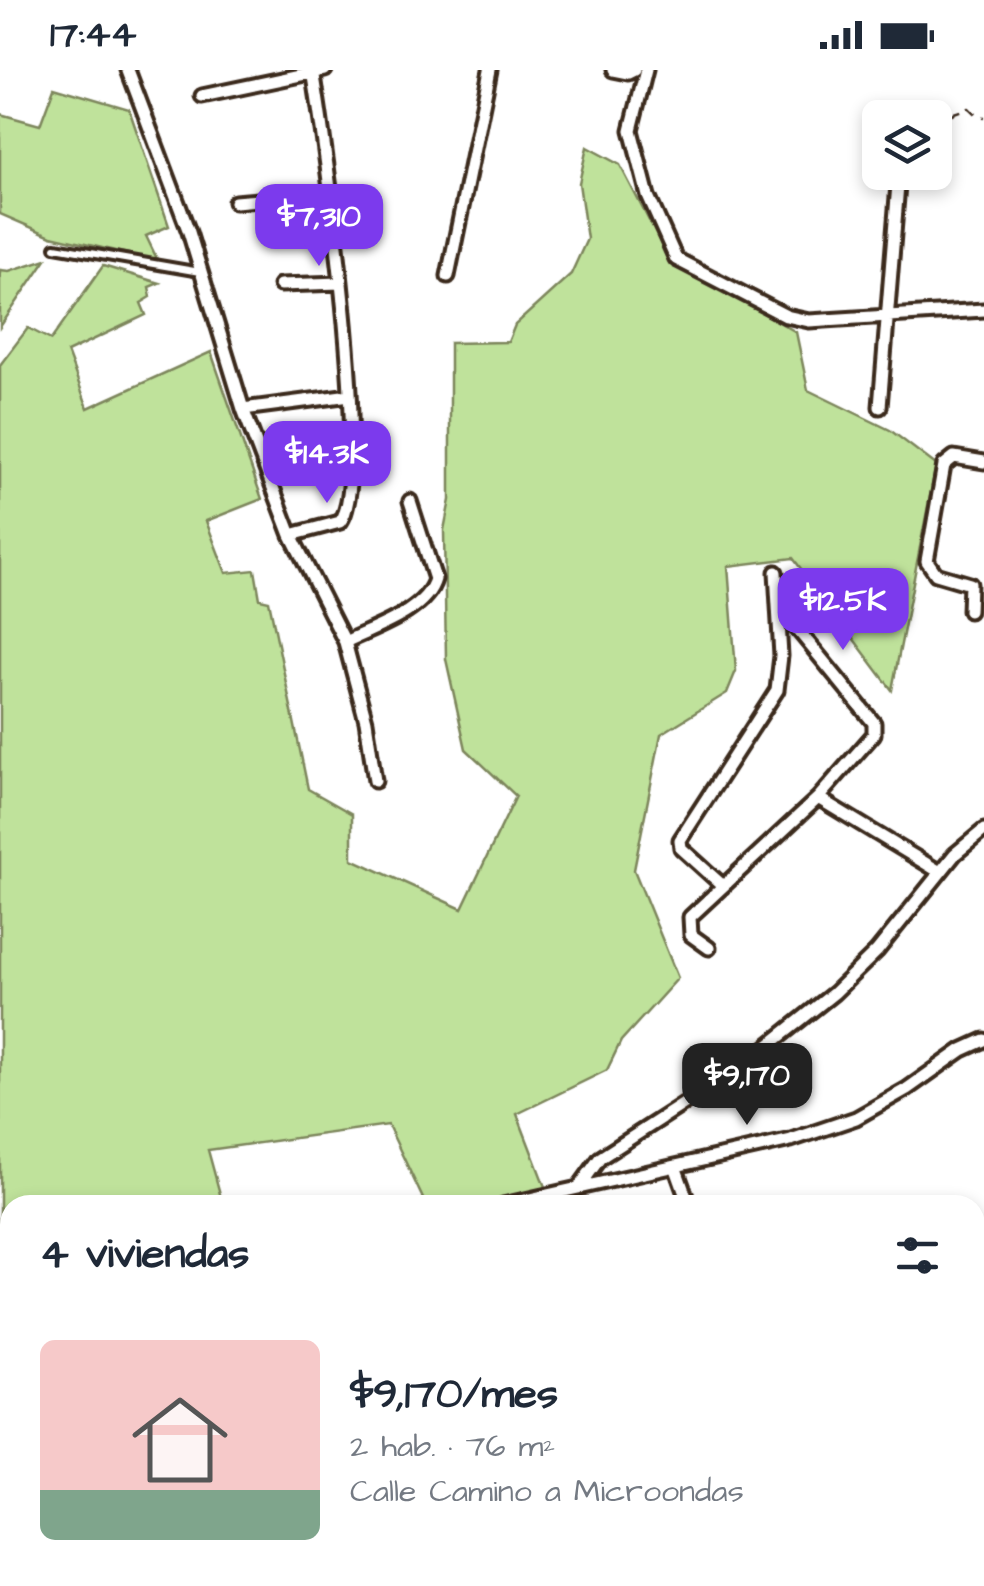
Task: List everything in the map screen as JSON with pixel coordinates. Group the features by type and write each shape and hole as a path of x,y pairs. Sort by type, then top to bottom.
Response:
{"street":[{"path":"128,70 189,232 242,409 291,535 345,642 366,721 375,781"},
{"path":"448,276 490,70"},
{"path":"613,70 634,70"},
{"path":"646,70 631,130 648,196 676,258 786,316 808,321 984,310"},
{"path":"202,96 317,71 341,283 351,466 348,506 340,522 291,535"},
{"path":"880,407 898,190"},
{"path":"235,202 331,194"},
{"path":"280,285 341,283"},
{"path":"242,409 350,395"},
{"path":"260,456 351,466"},
{"path":"969,611 970,584 936,574 927,561 944,465 954,457 984,462"},
{"path":"345,642 412,607 432,590 435,579 410,501"},
{"path":"722,884 682,848 680,840 777,690 780,608 776,572"},
{"path":"709,948 691,935 690,916 818,798 874,734 874,723 780,608"},
{"path":"818,798 940,872"},
{"path":"579,1187 600,1158 744,1065 834,993 878,950 954,854 984,830"},
{"path":"545,1195 790,1140 856,1118 984,1040"},
{"path":"676,1166 686,1195"}],"lane":[{"path":"54,247 201,272"}],"path":[{"path":"952,116 968,108 984,118"}],"green space":[{"path":"54,87 129,109 169,226 146,236 158,261 51,236 0,214 0,114 40,125"},
{"path":"587,147 620,165 669,259 796,332 808,390 890,430 936,465 892,690 793,558 728,566 736,671 727,693 661,734 634,870 678,978 621,1041 607,1070 517,1114 547,1192 421,1195 388,1125 208,1150 220,1195 0,1195 0,365 28,328 51,340 103,266 159,283 149,287 151,297 141,303 146,315 67,352 88,408 211,352 262,499 206,521 226,573 255,570 260,599 269,601 308,789 352,814 352,859 462,909 516,796 466,749 446,659 444,530 450,500 450,343 508,342 515,325 571,274 587,239 579,183"},
{"path":"46,259 0,327 0,270 9,271"}]}
